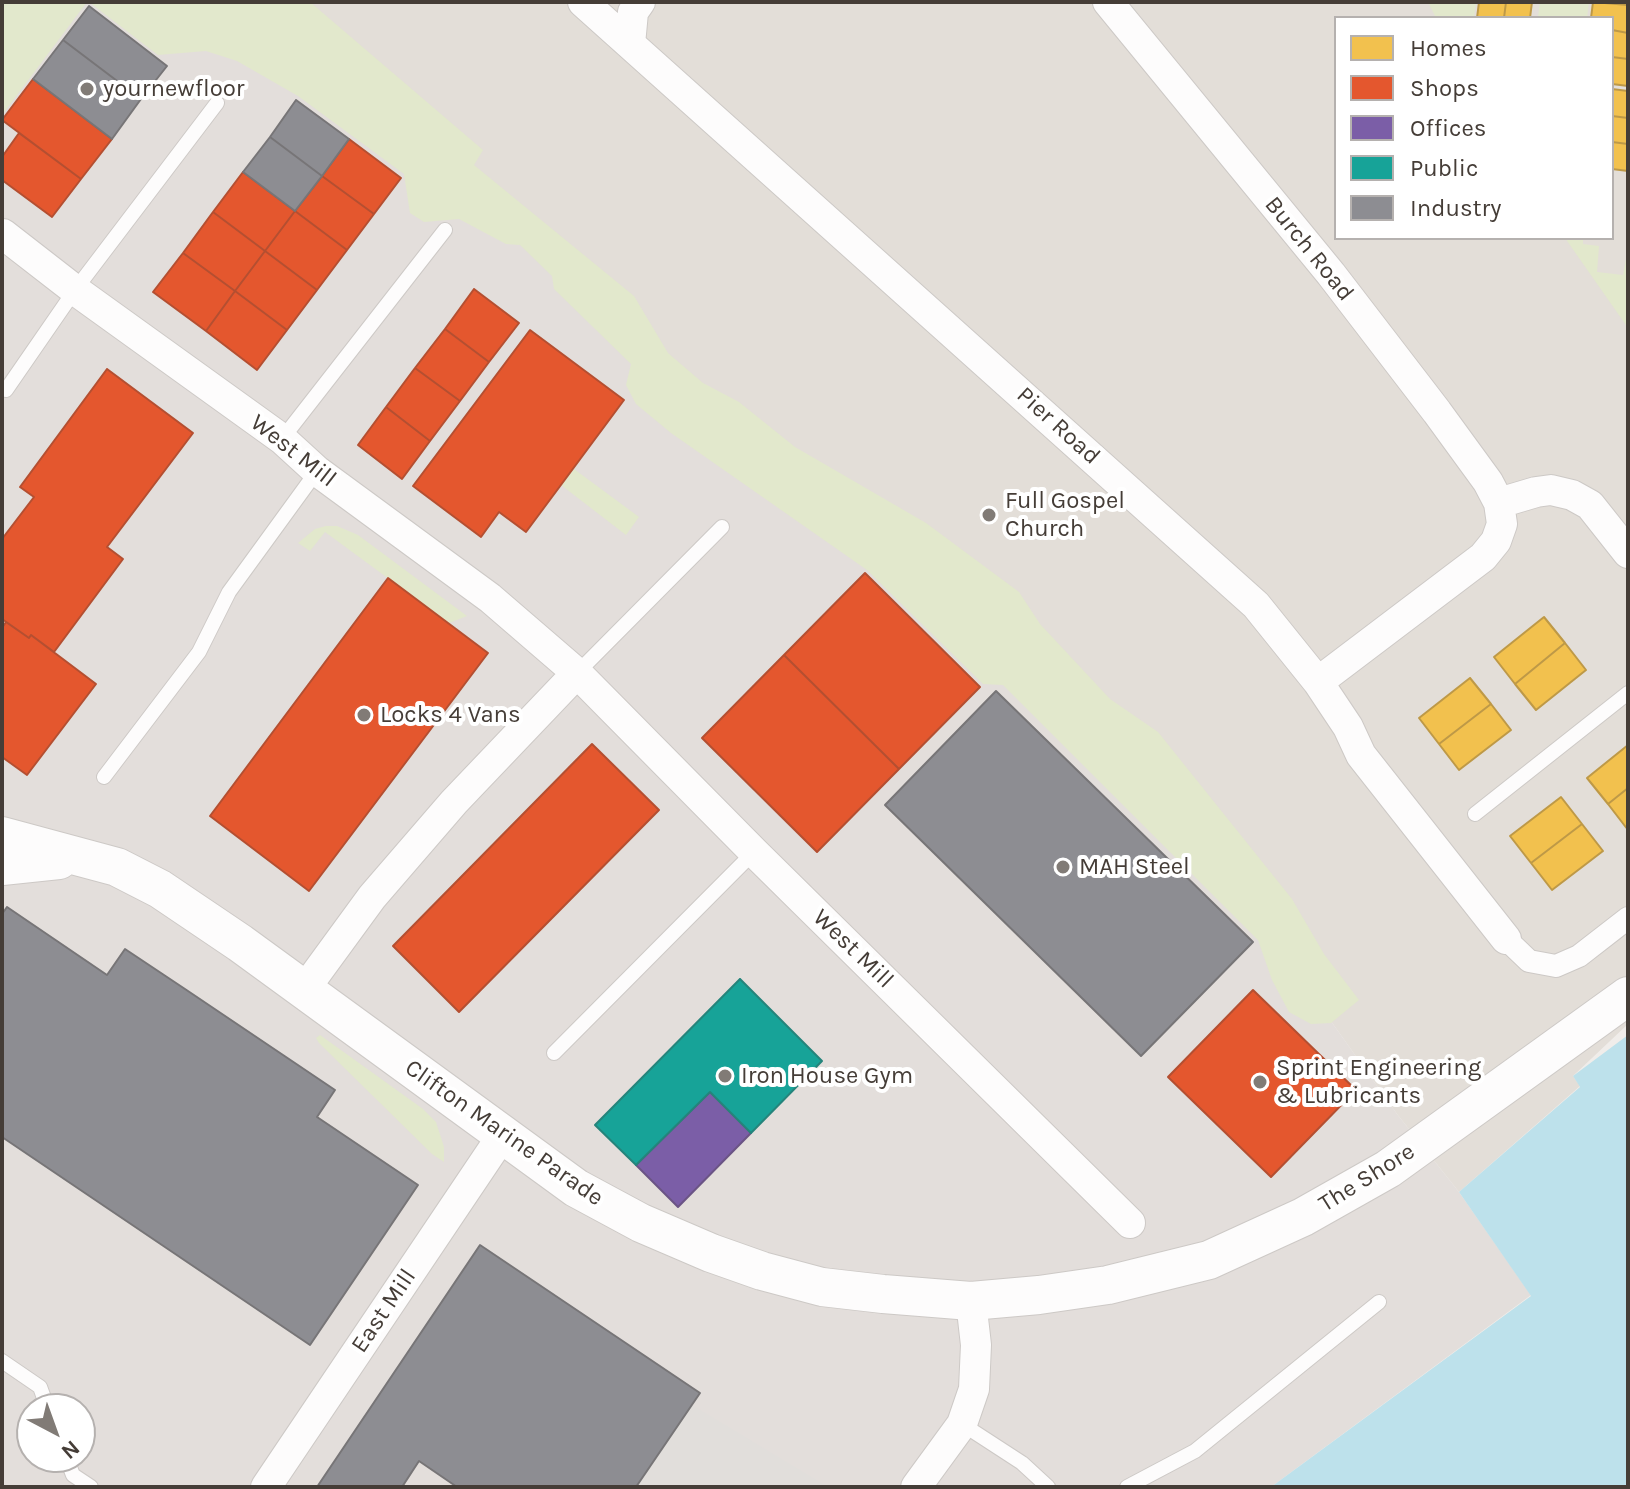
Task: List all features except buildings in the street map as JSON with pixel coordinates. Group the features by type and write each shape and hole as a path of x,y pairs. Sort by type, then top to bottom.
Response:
{"street":[{"name":"Pier Road","path":"583,2 1256,605 1318,682 1348,727 1361,755 1506,939"},
{"path":"630,44 633,12 640,2"},
{"name":"Burch Road","path":"1108,2 1340,287 1437,412 1488,482 1499,503"},
{"name":"West Mill","path":"3,234 75,290 282,439 317,471 490,598 577,673 1130,1223"},
{"path":"1318,682 1483,557 1496,541 1502,524 1499,503 1551,490 1572,495 1590,505 1628,552"},
{"path":"304,990 372,897 443,814 577,673"},
{"name":"Clifton Marine Parade","path":"2,836 117,867 160,889 576,1188 641,1223 711,1253 822,1287 971,1301 1073,1290"},
{"name":"Clifton Marine Parade","path":"2,866 82,858"},
{"path":"1506,939 1529,961 1556,966 1579,956 1628,918"},
{"name":"The Shore","path":"1073,1290 1108,1285 1209,1260 1303,1217 1388,1169 1628,996"},
{"name":"East Mill","path":"266,1487 502,1136"},
{"path":"916,1487 962,1424 974,1389 976,1345 971,1301"}],"lane":[{"path":"6,390 75,290 217,103"},
{"path":"282,439 445,230"},
{"path":"104,777 199,652 229,592 317,471"},
{"path":"577,673 722,527"},
{"path":"1475,814 1628,693"},
{"path":"554,1053 754,852"},
{"path":"1127,1487 1195,1451 1379,1302"},
{"path":"2,1361 40,1387 42,1393"},
{"path":"962,1424 1022,1463 1048,1487"},
{"path":"72,1473 91,1487"}],"shaded area":[{"path":"43,2 255,2 500,206 1264,927 1531,1295 1271,1487 2,1487 2,37"},
{"path":"255,2 1628,2 1628,1024 1573,1076 1580,1086 1459,1192 1397,1114 1264,927"},
{"path":"692,1405 828,1487 636,1487"}],"green space":[{"path":"2,2 87,2 2,115"},
{"path":"89,2 310,2 483,150 474,165 634,296 668,353 703,383 739,402 795,447 926,523 1019,592 1040,624 1110,699 1158,732 1292,899 1324,954 1359,1000 1331,1023 1311,1024 1289,1012 1272,980 1258,940 1003,685 983,684 867,570 671,433 636,404 626,385 631,364 554,289 552,276 520,245 506,244 459,219 424,222 410,213 404,174 298,96 237,61 206,51 158,55"},
{"path":"1428,2 1476,2 1474,16 1435,16"},
{"path":"1540,2 1589,2 1587,16 1538,16"},
{"path":"1566,240 1583,240 1583,244 1599,246 1597,272 1623,275 1628,249 1628,328"},
{"path":"574,469 639,517 626,535 561,485"},
{"path":"337,526 358,535 467,616 449,623 325,532 310,551 298,543 315,529"},
{"path":"320,1035 423,1109 436,1122 444,1147 444,1162 432,1154 319,1043 316,1038"}],"water":[{"path":"1628,1035 1628,1487 1271,1487 1531,1296 1459,1192 1580,1087 1573,1076"}],"place":[{"name":"yournewfloor","path":"87,89"},
{"name":"Full Gospel Church","path":"989,515"},
{"name":"Locks 4 Vans","path":"364,715"},
{"name":"MAH Steel","path":"1063,867"},
{"name":"Iron House Gym","path":"725,1076"},
{"name":"Sprint Engineering & Lubricants","path":"1260,1082"}]}
